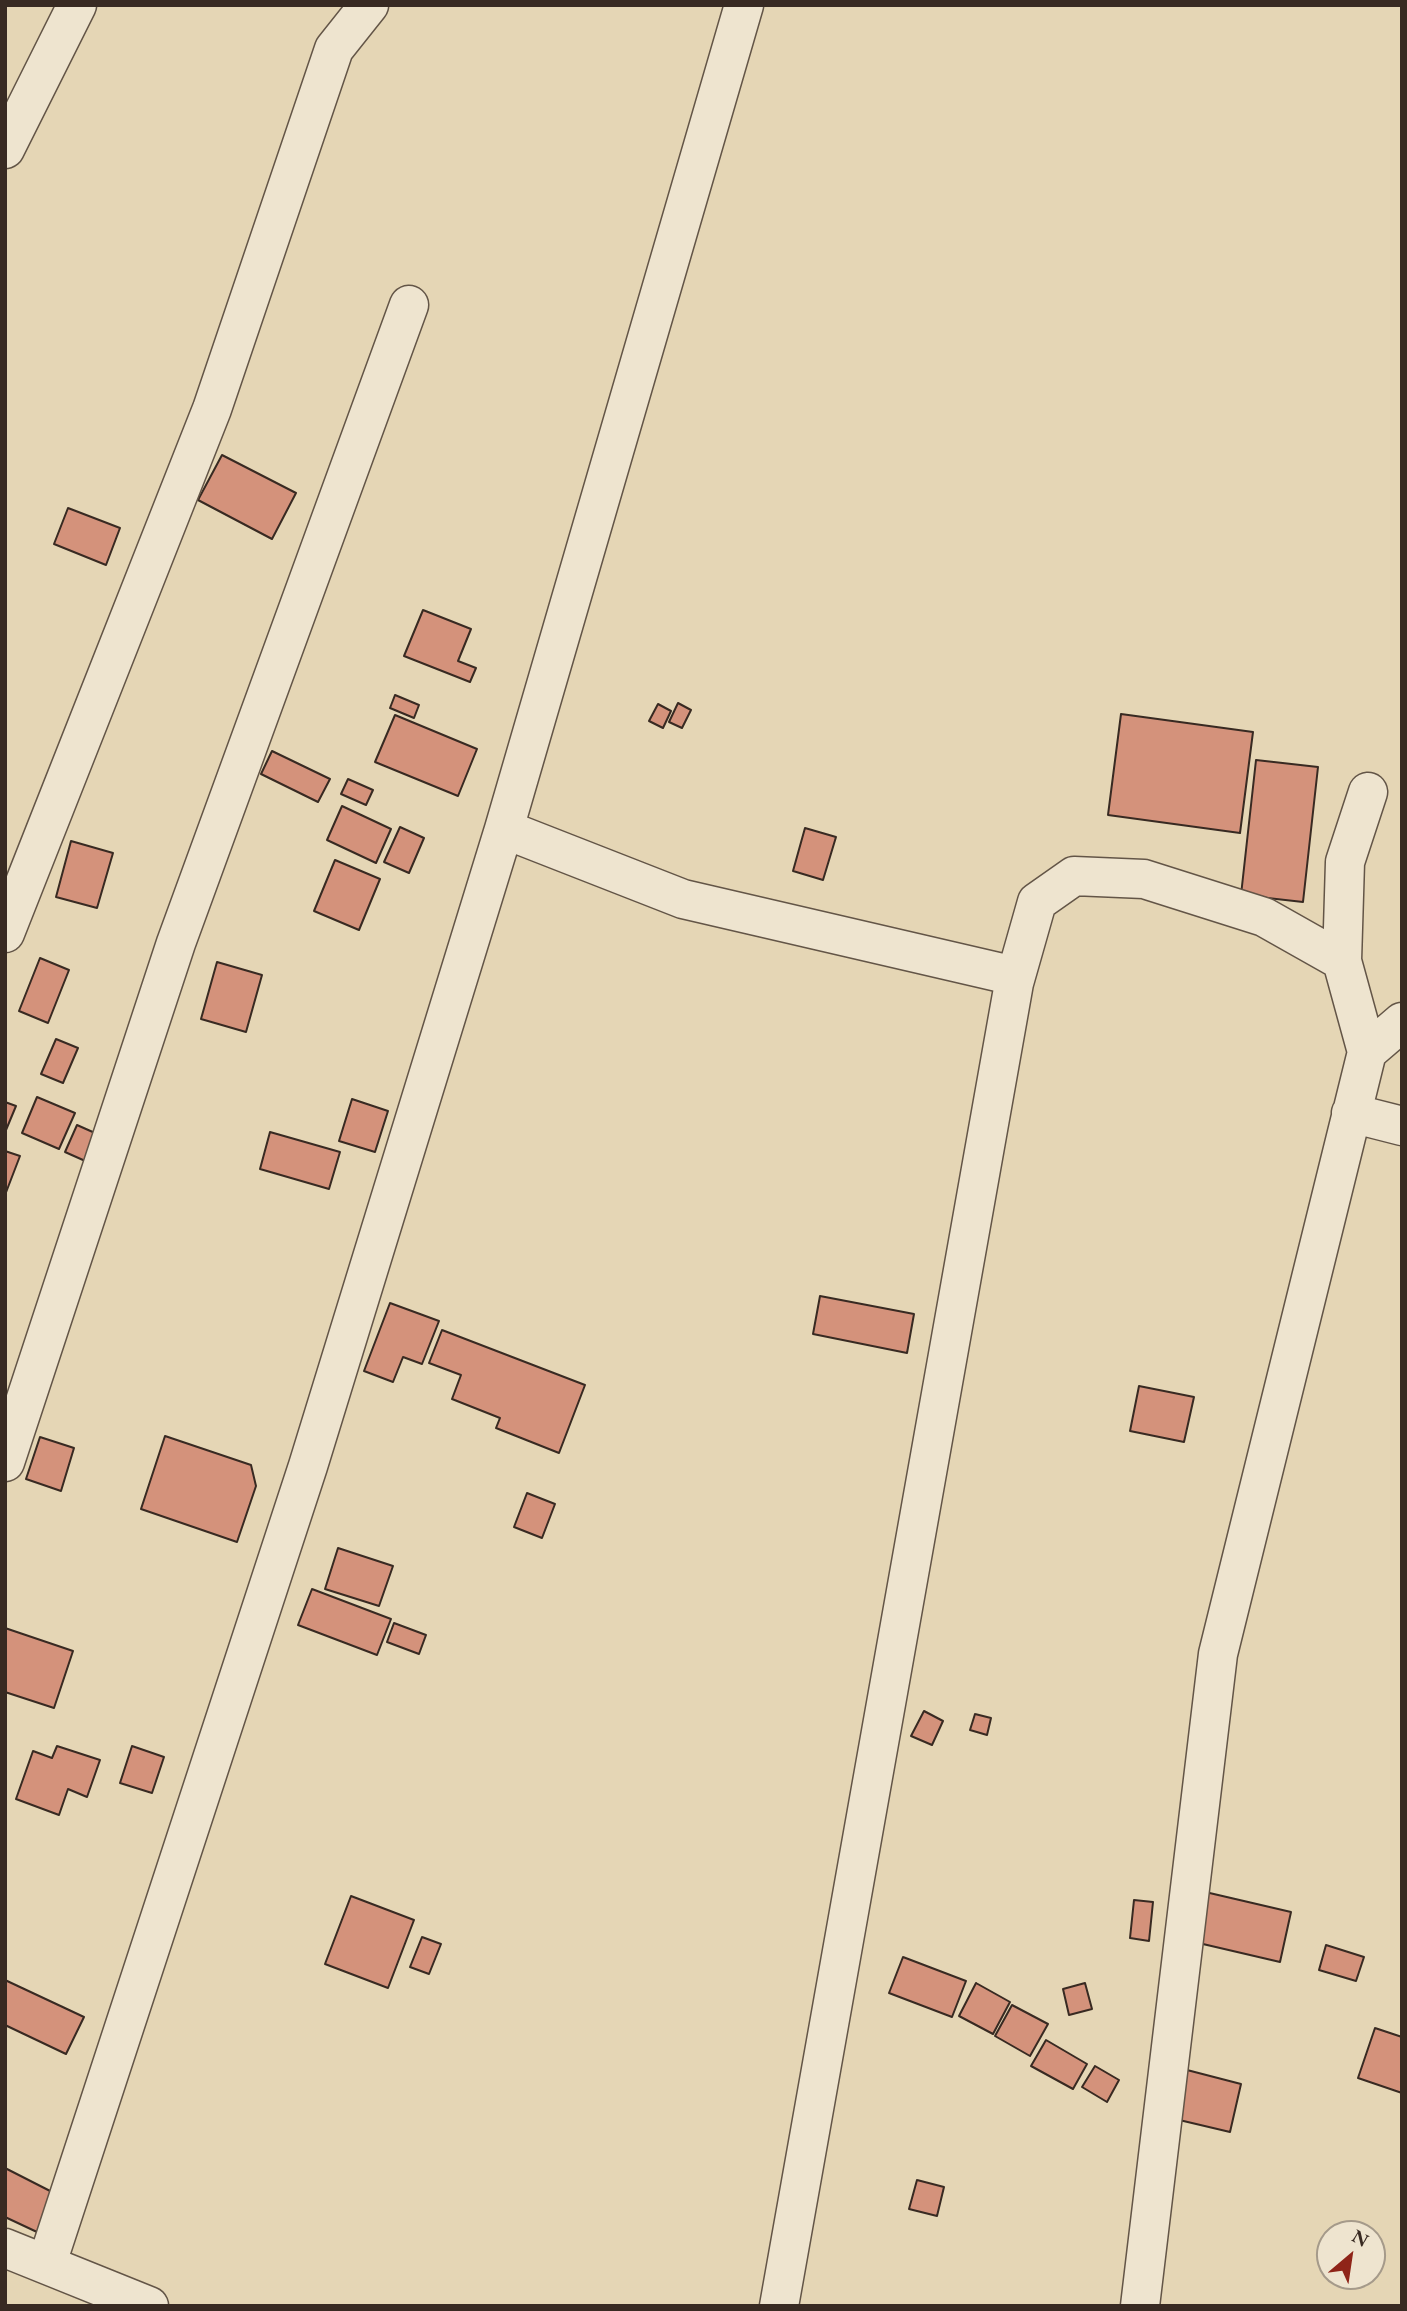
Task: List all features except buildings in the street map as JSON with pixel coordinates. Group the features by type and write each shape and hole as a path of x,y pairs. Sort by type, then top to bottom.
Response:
{"street":[{"path":"5,149 77,5"},
{"path":"5,933 212,409 334,49 369,5"},
{"path":"47,2263 308,1466 504,829 744,5"},
{"path":"5,1462 176,943 409,305"},
{"path":"1140,2306 1218,1654 1367,1052 1342,961 1345,862 1368,792"},
{"path":"504,829 683,900 1002,973 1014,983"},
{"path":"779,2306 1014,983 1037,902 1074,876 1144,879 1264,917 1342,961"},
{"path":"1367,1052 1402,1022"},
{"path":"1352,1113 1402,1126"},
{"path":"5,2248 149,2306"}]}
